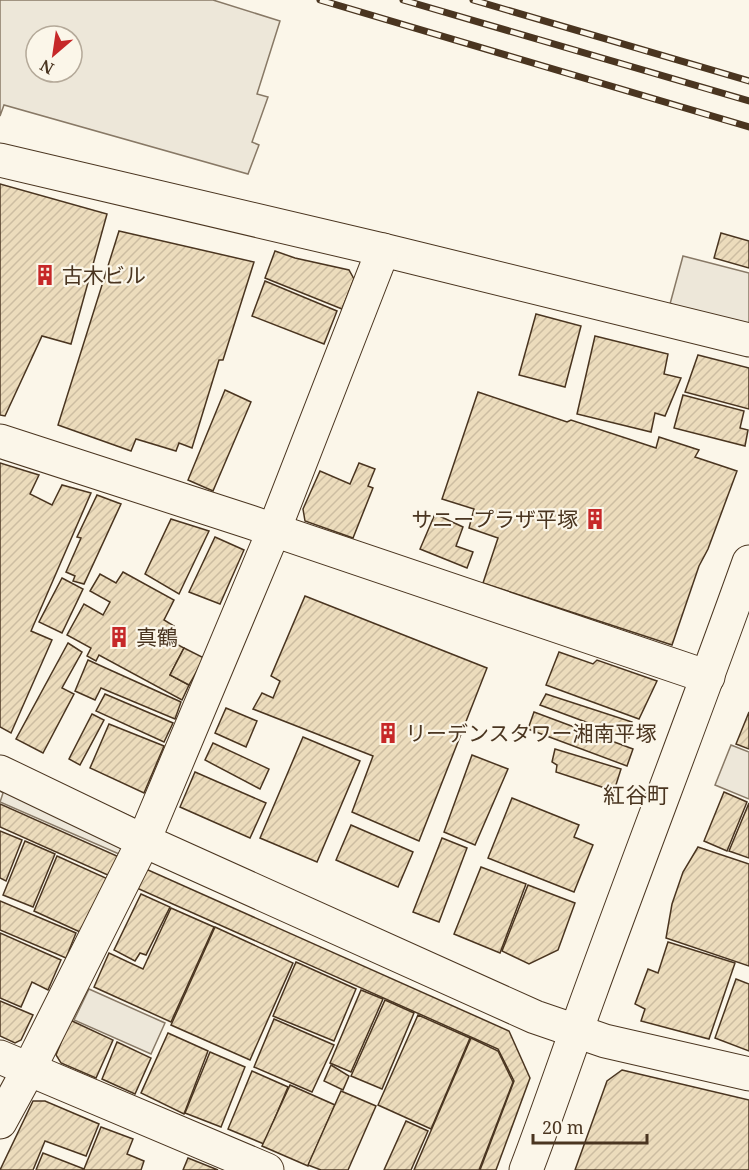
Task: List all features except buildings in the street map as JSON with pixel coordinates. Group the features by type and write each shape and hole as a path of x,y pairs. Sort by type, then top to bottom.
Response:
{"street":[{"path":"0,160 749,340"},
{"path":"0,1122 15,1063 144,840 274,530 382,250"},
{"path":"0,441 274,530 708,677"},
{"path":"526,1170 749,562"},
{"path":"0,772 144,840 536,1017 605,1041 749,1074"},
{"path":"15,1063 267,1170"}],"shaded area":[{"path":"0,0 213,0 280,21 257,94 268,97 252,142 259,145 248,174 4,105 0,116"},
{"path":"683,256 749,273 749,326 670,304"},
{"path":"731,745 749,752 749,799 715,785"},
{"path":"0,758 134,818 119,854 0,802 3,793 0,791"},
{"path":"89,989 165,1023 151,1054 74,1020"}],"railway":[{"path":"320,0 749,127"},
{"path":"403,0 749,101"},
{"path":"473,0 749,81"}],"place":[{"name":"古木ビル","path":"45,275"},
{"name":"サニープラザ平塚","path":"595,519"},
{"name":"真鶴","path":"119,637"},
{"name":"リーデンスタワー湘南平塚","path":"388,733"}],"district":[{"name":"紅谷町","path":"636,794"}]}
